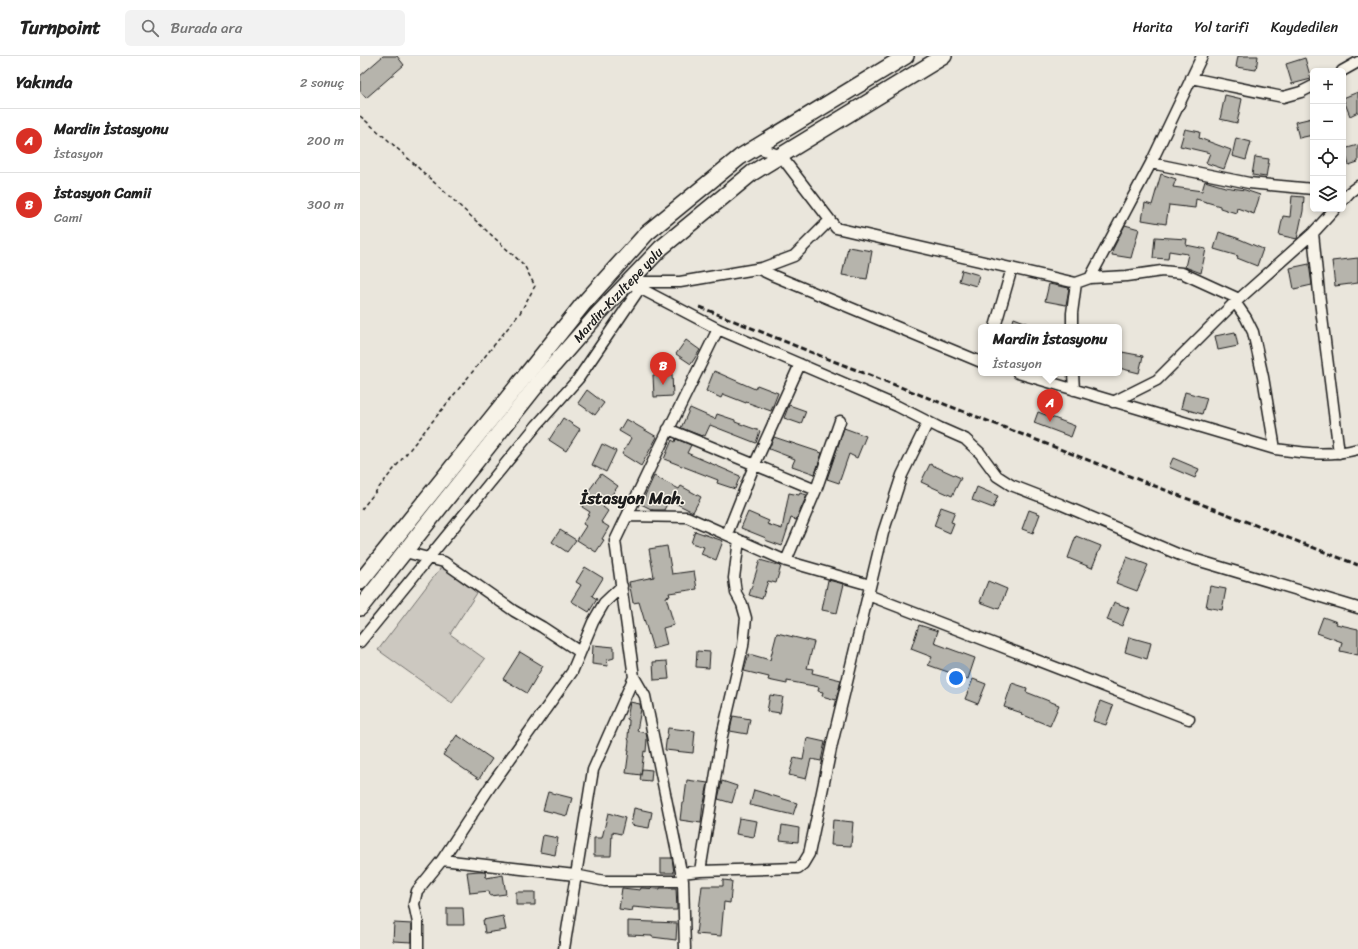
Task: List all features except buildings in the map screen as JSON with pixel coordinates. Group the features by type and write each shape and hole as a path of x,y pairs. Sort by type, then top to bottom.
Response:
{"highway":[{"name":"Mardin-Kızıltepe yolu","path":"360,582 583,304 647,233 740,157 906,56"},
{"name":"Mardin-Kızıltepe yolu","path":"360,608 544,376 598,314 634,285 661,248 752,173 944,56"}],"street":[{"path":"1090,278 1151,163 1202,56"},
{"path":"1346,69 1358,62"},
{"path":"1192,78 1283,97 1301,92 1310,88"},
{"path":"756,147 782,156 836,228 1076,283 1090,278 1127,276 1162,271 1182,273 1237,301 1253,332 1263,377 1275,449"},
{"path":"1151,163 1249,182 1310,189"},
{"path":"1113,402 1158,380 1237,301 1313,233 1331,212"},
{"path":"634,285 680,282 759,268 794,256 830,220"},
{"path":"1313,233 1319,294 1339,453"},
{"path":"759,268 781,279 978,361"},
{"path":"995,324 1012,268"},
{"path":"1072,324 1076,283"},
{"path":"634,285 718,329 897,406 965,439 980,453 997,476 1011,486 1060,504 1180,555 1358,608"},
{"path":"360,642 537,425 578,379 634,285"},
{"path":"685,949 682,877 645,696 634,678 615,540 718,329"},
{"path":"727,534 754,466 800,364"},
{"path":"1028,376 1275,449 1316,454 1339,453 1358,449"},
{"path":"1073,376 1074,390"},
{"path":"786,561 816,490 840,421"},
{"path":"442,860 575,875 605,881 682,877 700,871 798,868 803,864 808,854 832,744 883,534 902,475 928,422"},
{"path":"668,429 754,466 816,490"},
{"path":"627,516 687,517 786,561 869,590 1189,719"},
{"path":"700,871 722,736 742,646 746,618 742,604 736,593 734,578 739,540"},
{"path":"405,552 444,562 514,611 580,652"},
{"path":"418,949 418,923 414,904 417,891 442,860 490,787 572,672 593,622 604,603 622,586"},
{"path":"564,949 592,770 634,678"}],"path":[{"path":"360,116 524,265 535,286 520,313 360,511"}],"shaded area":[{"path":"442,566 477,593 450,634 485,659 452,703 378,650"}],"railway":[{"path":"700,307 823,357 1358,565"}],"place":[{"name":"İstasyon Camii","path":"663,385"},
{"name":"Mardin İstasyonu","path":"1050,422"}],"district":[{"name":"İstasyon Mah.","path":"633,498"}]}
